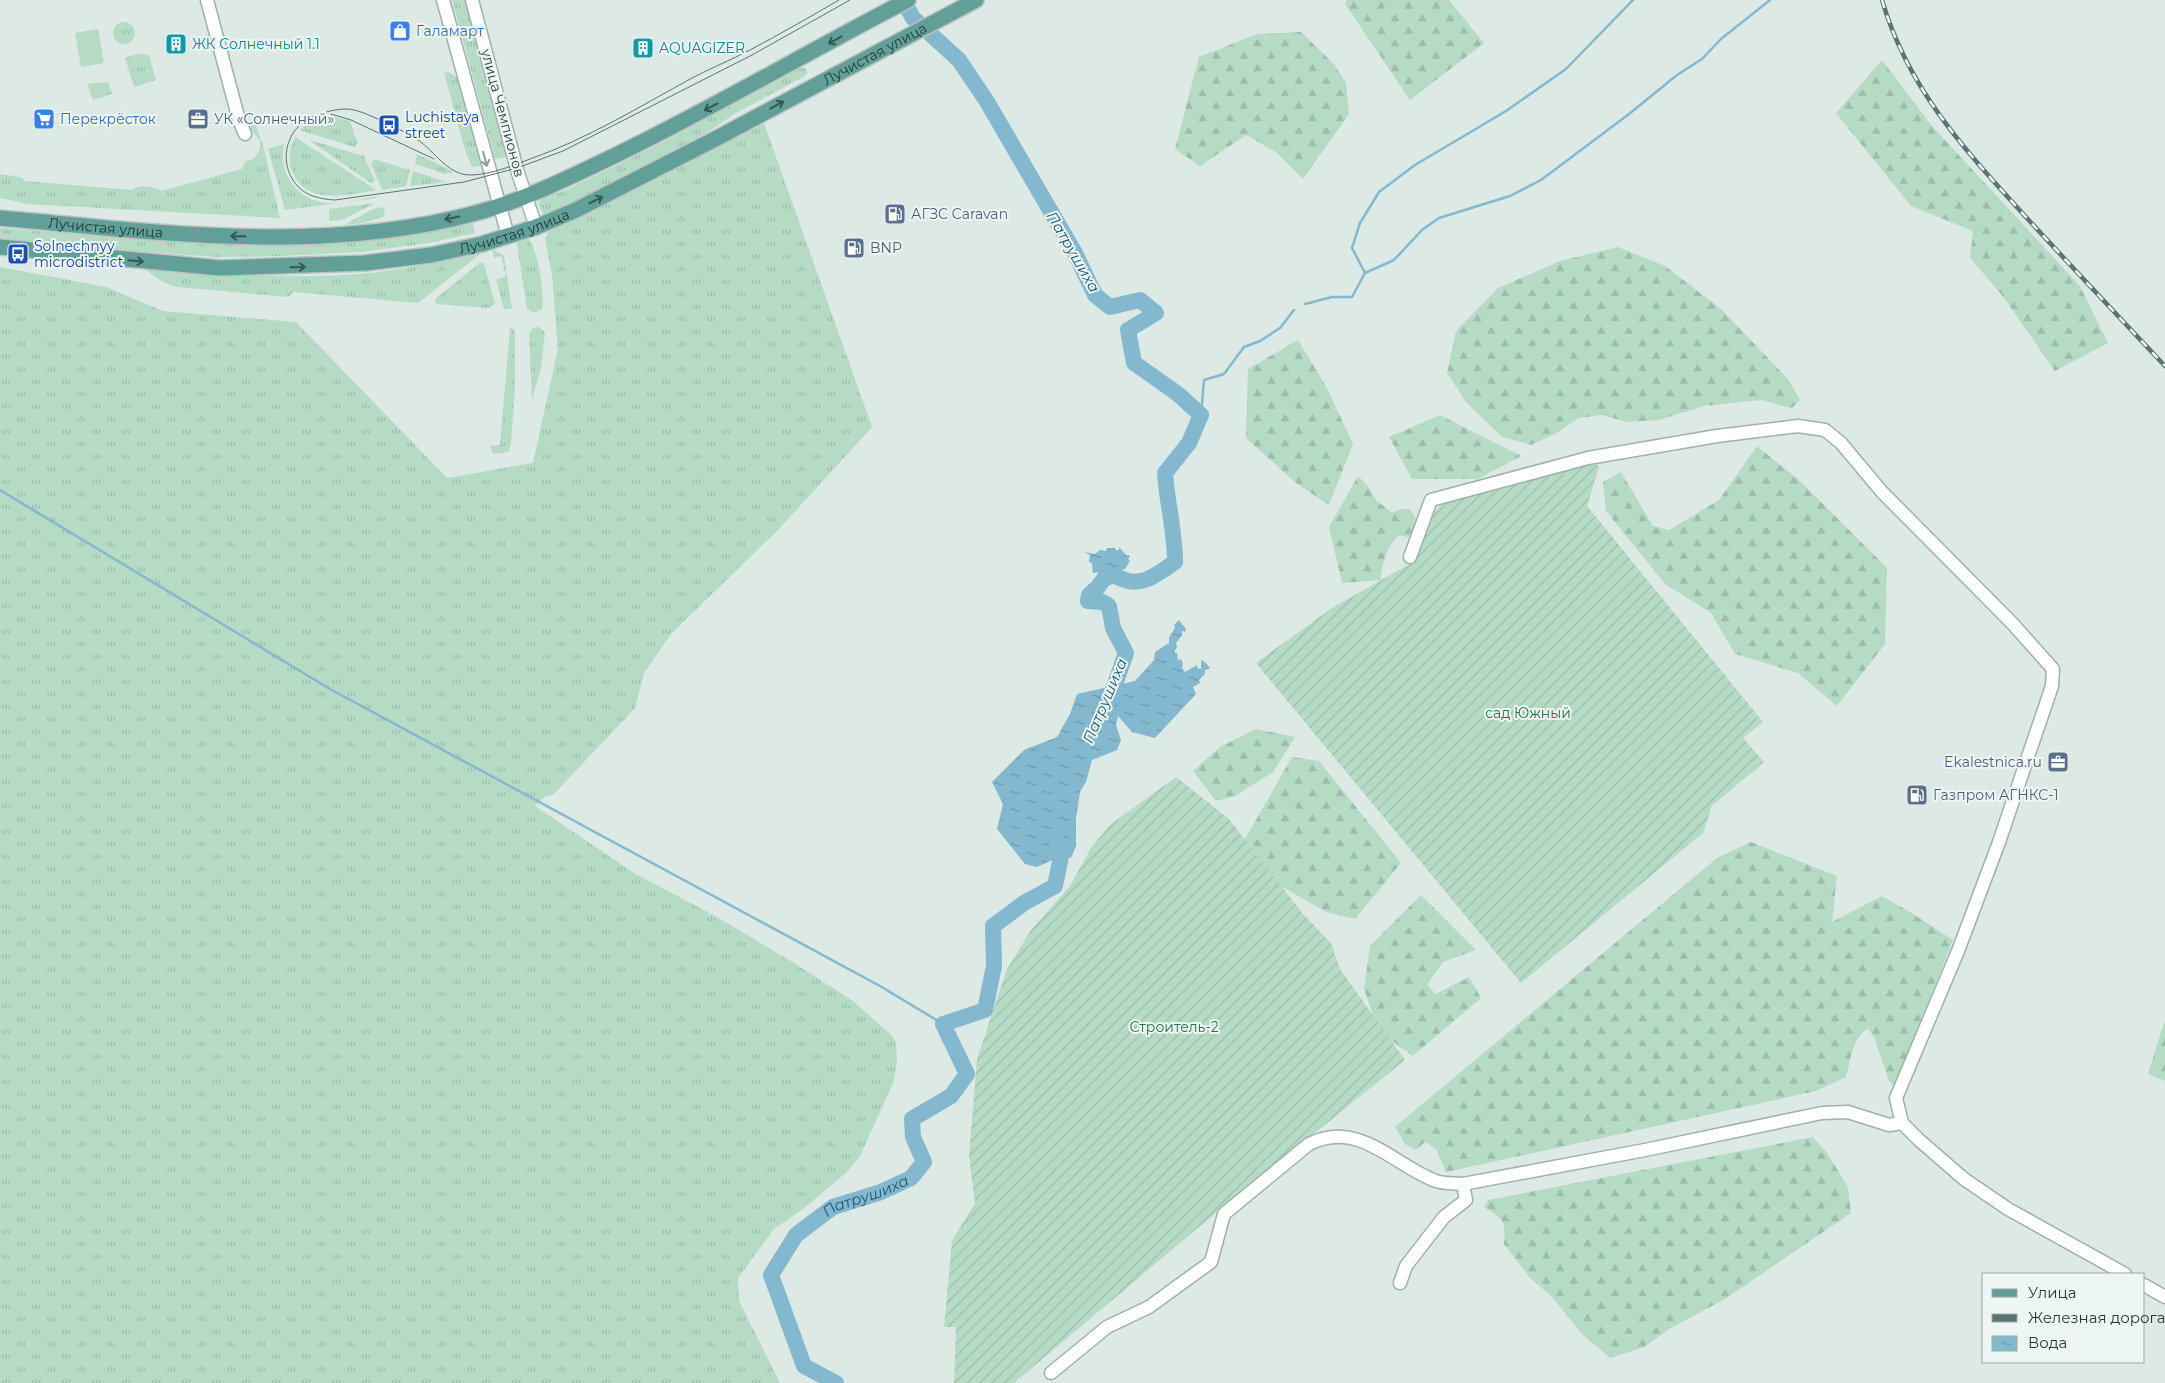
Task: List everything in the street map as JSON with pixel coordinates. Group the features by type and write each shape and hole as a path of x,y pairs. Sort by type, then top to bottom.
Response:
{"main road":[{"name":"Лучистая улица","path":"0,218 236,236 330,236 412,226 474,213 526,196 593,166 710,108 908,0"},
{"name":"Лучистая улица","path":"0,247 220,268 365,263 431,255 508,236 536,227 576,210 644,176 976,0"}],"street":[{"path":"207,0 237,112 246,134"},
{"name":"улица Чемпионов","path":"443,0 508,236"},
{"name":"улица Чемпионов","path":"472,0 536,227"},
{"path":"1410,557 1431,500 1588,458 1717,436 1798,426 1825,430 1841,443 1882,492 2012,622 2045,658 2053,670 2052,686 1998,845 1958,951 1896,1098 1902,1123 1971,1184 2008,1209 2123,1273"},
{"path":"1051,1373 1107,1327 1149,1307 1211,1262 1224,1214 1309,1144 1323,1137 1339,1135 1361,1140 1438,1182 1463,1184 1646,1150 1822,1113 1848,1112 1889,1124 1902,1123"},
{"path":"1400,1283 1406,1266 1444,1217 1466,1200 1463,1184"},
{"path":"2145,1286 2165,1297"}],"green space":[{"path":"452,0 466,0 507,157 495,159"},
{"path":"1347,0 1449,0 1484,43 1410,100 1345,4"},
{"path":"124,22 132,25 135,33 132,41 124,44 116,41 113,33 116,25"},
{"path":"98,29 104,63 81,67 75,33"},
{"path":"1301,32 1334,64 1346,83 1349,114 1303,179 1276,152 1246,135 1200,166 1175,149 1199,57 1257,34"},
{"path":"137,54 149,55 156,80 134,87 125,58"},
{"path":"1882,60 1932,126 2080,286 2108,343 2055,371 2001,294 1970,258 1973,231 1911,206 1836,113"},
{"path":"800,68 805,68 808,72 805,76 736,113 691,143 546,216 542,213 538,203 543,198 568,189 665,141"},
{"path":"449,72 457,77 481,166 472,167 466,153 444,73"},
{"path":"108,82 112,94 93,100 87,84"},
{"path":"330,116 350,121 358,142 354,147 299,130 312,120"},
{"path":"764,123 872,427 778,530 671,634 644,673 635,708 554,794 544,797 535,806 634,873 717,917 853,1001 891,1035 896,1042 897,1061 894,1081 860,1156 847,1172 803,1209 774,1229 738,1278 739,1301 780,1383 0,1383 0,267 106,287 163,311 296,322 447,478 533,463 558,349 552,275 545,238 550,231 633,191"},
{"path":"255,124 263,145 280,218 28,204 0,198 0,174 21,177 25,181 132,190 146,186 161,191 242,169 246,161 254,159 260,149 261,142 252,131 250,125"},
{"path":"295,137 376,190 328,196 317,194 307,189 298,182 291,167 291,145"},
{"path":"309,140 364,156 375,181 371,183"},
{"path":"284,144 283,155 287,175 299,191 316,201 327,203 345,202 285,210 268,149"},
{"path":"417,154 454,172 445,174 415,164"},
{"path":"374,159 410,170 406,186 382,190 371,164"},
{"path":"413,171 446,182 410,186"},
{"path":"377,196 376,198 346,202 358,200"},
{"path":"375,203 342,220 329,221 329,209"},
{"path":"383,207 385,216 363,223 344,225 373,209"},
{"path":"472,221 475,233 429,243 362,252 281,256 217,257 0,242 0,228 232,245 349,242 416,234"},
{"path":"526,237 534,249 541,282 542,309 534,313 527,309 517,244 518,238"},
{"path":"1618,247 1665,266 1721,309 1788,379 1800,400 1792,408 1761,400 1704,406 1659,420 1627,422 1601,415 1579,418 1555,434 1531,445 1502,437 1466,402 1447,373 1456,331 1498,288 1560,261"},
{"path":"492,249 504,256 512,309 504,309 496,280 506,276 501,256 494,258"},
{"path":"480,252 480,254 418,303 293,292 289,297 176,287 163,282 141,267 246,275 331,276 396,270"},
{"path":"481,262 484,264 495,304 488,308 436,304 435,299"},
{"path":"539,327 545,333 541,368 532,399 529,333 533,328"},
{"path":"510,328 514,330 515,335 515,387 511,444 508,452 493,454 490,446 500,445"},
{"path":"1298,340 1327,388 1353,444 1329,505 1296,483 1246,438 1248,369"},
{"path":"1440,415 1521,456 1478,479 1412,479 1389,437"},
{"path":"1757,446 1800,481 1887,568 1885,644 1837,706 1798,673 1735,654 1711,613 1665,584 1606,511 1603,482 1621,472 1653,526 1669,530 1719,500"},
{"name":"сад Южный","path":"1594,461 1599,467 1587,506 1763,722 1743,738 1764,762 1712,806 1703,833 1521,983 1256,663 1332,608 1413,562 1435,511 1444,502"},
{"path":"1358,476 1368,486 1376,500 1392,513 1401,509 1410,509 1420,525 1412,536 1399,535 1394,540 1385,556 1380,580 1342,583 1329,527"},
{"path":"1256,729 1295,737 1273,772 1235,796 1216,801 1193,771 1220,747"},
{"path":"1292,757 1319,761 1401,863 1355,919 1326,912 1276,883 1258,879 1245,839"},
{"name":"Строитель-2","path":"1176,777 1229,819 1303,914 1331,943 1340,969 1405,1060 1206,1221 1014,1383 954,1383 956,1327 944,1327 952,1241 975,1203 969,1156 977,1059 1007,969 1031,930 1070,886 1091,848 1110,825"},
{"path":"1751,842 1837,876 1832,922 1882,896 1953,940 1895,1085 1889,1081 1874,1037 1868,1029 1855,1044 1846,1077 1816,1091 1446,1172 1436,1149 1425,1142 1416,1150 1405,1144 1395,1127 1717,858"},
{"path":"1421,895 1476,950 1443,962 1427,985 1436,994 1469,977 1481,998 1413,1056 1379,1032 1364,989 1370,946"},
{"path":"2165,1023 2165,1081 2148,1074"},
{"path":"1813,1137 1828,1154 1848,1188 1851,1213 1725,1299 1669,1329 1644,1347 1610,1358 1582,1334 1551,1296 1530,1278 1504,1244 1505,1230 1502,1221 1484,1207 1488,1200"}],"water":[{"path":"1119,547 1126,555 1130,556 1128,559 1130,561 1125,569 1118,571 1112,580 1120,581 1110,585 1099,583 1098,587 1095,584 1100,577 1097,572 1093,573 1092,563 1089,562 1090,555 1084,552 1095,554 1100,550 1106,551 1107,548 1119,550"},
{"path":"1179,620 1186,629 1185,632 1182,631 1174,652 1177,653 1178,660 1181,659 1182,668 1185,672 1197,665 1197,668 1201,669 1201,660 1210,668 1205,670 1205,674 1199,680 1200,683 1193,687 1196,694 1155,738 1132,732 1118,716 1116,725 1121,740 1117,750 1092,760 1086,782 1080,792 1076,819 1076,846 1071,858 1061,856 1037,867 1025,864 997,829 1003,804 992,782 1024,750 1057,737 1070,714 1077,694 1135,681 1154,660 1155,652 1169,643 1169,637 1175,628 1174,625"}],"waterway":[{"name":"Патрушиха","path":"903,0 913,18 959,60 986,100 1075,253 1095,295 1110,307 1140,300 1156,313 1128,330 1134,363 1178,394 1201,415 1189,443 1165,473 1175,562 1141,581 1134,582 1116,576 1106,576 1089,595 1088,601 1102,602 1109,606 1113,628 1126,653 1105,707"},
{"path":"1305,304 1332,297 1352,297 1365,273 1352,248 1360,223 1379,192 1415,165 1506,111 1566,69 1633,0"},
{"path":"1365,273 1394,260 1422,230 1439,218 1510,196 1541,180 1629,114 1677,75 1702,59 1721,39 1770,0"},
{"path":"1201,415 1204,380 1224,374 1244,347 1260,341 1280,328 1294,310"},
{"path":"0,490 330,689 880,986 943,1024"},
{"name":"Патрушиха","path":"836,1383 804,1366 771,1275 796,1235 833,1207 881,1192 911,1178 924,1162 913,1137 912,1119 951,1096 967,1074 943,1024 985,1010 994,966 993,926 1024,903 1055,886 1061,856 1055,836"}],"tram line":[{"path":"839,0 750,50 692,78 592,132 551,151 502,169 472,175 457,172 444,164 422,143 409,135 368,115 345,109 317,115 305,121 297,128 288,144 286,160 288,170 297,185 306,193 323,199 335,200 464,182 517,168 563,151 752,55 850,0"},
{"path":"331,114 351,120 434,159"}],"railway":[{"path":"1882,0 1893,32 1907,62 1923,90 1960,142 2025,216 2165,366"}],"place":[{"name":"Галамарт","path":"400,31"},
{"name":"ЖК Солнечный 1.1","path":"176,44"},
{"name":"AQUAGIZER","path":"643,48"},
{"name":"Перекрёсток","path":"44,119"},
{"name":"УК «Солнечный»","path":"198,119"},
{"name":"Luchistaya street","path":"389,125"},
{"name":"АГЗС Caravan","path":"895,214"},
{"name":"BNP","path":"854,248"},
{"name":"Solnechnyy microdistrict","path":"18,254"},
{"name":"Ekalestnica.ru","path":"2058,762"},
{"name":"Газпром АГНКС-1","path":"1917,795"}]}
